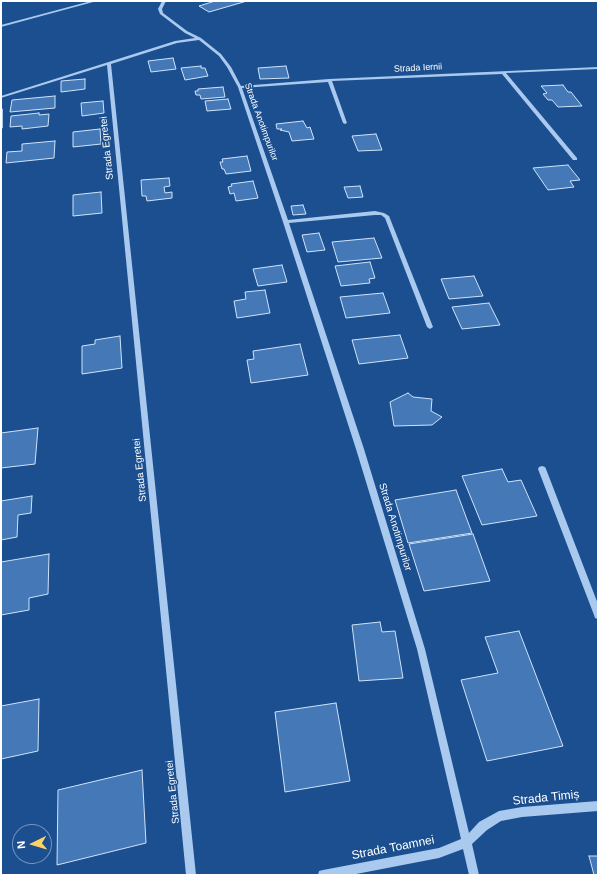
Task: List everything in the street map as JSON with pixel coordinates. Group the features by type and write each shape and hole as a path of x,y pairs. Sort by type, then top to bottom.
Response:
{"street":[{"path":"1,26 95,1"},
{"name":"Strada Anotimpurilor","path":"164,1 160,9 161,13 186,32 200,39 220,55 230,67 240,88 286,222 360,449 421,649 467,842"},
{"path":"1,97 176,42 200,39"},
{"name":"Strada Egretei","path":"109,63 191,875"},
{"name":"Strada Iernii","path":"240,88 329,80 598,68"},
{"path":"503,72 575,159"},
{"path":"329,80 345,123"},
{"path":"1,109 1,128"},
{"path":"286,222 375,213 382,214 387,217 430,326"},
{"path":"542,469 598,615"},
{"name":"Strada Timiș","path":"467,842 483,826 499,816 522,812 598,806"},
{"path":"467,842 474,875"},
{"name":"Strada Toamnei","path":"323,875 439,853 467,842"}],"building":[{"path":"215,1 247,1 209,12 199,6"},
{"path":"173,58 176,69 151,72 148,61"},
{"path":"201,66 201,68 205,68 208,76 185,80 181,68"},
{"path":"286,66 289,78 260,79 258,68"},
{"path":"85,79 85,89 61,92 61,81"},
{"path":"563,85 568,92 571,92 582,106 558,107 552,100 548,100 543,94 547,93 541,86"},
{"path":"223,87 225,97 201,99 200,95 196,95 195,91 198,91 198,89"},
{"path":"55,96 55,108 10,112 12,100"},
{"path":"228,99 231,109 207,111 205,101"},
{"path":"103,101 104,113 82,116 81,103"},
{"path":"39,113 39,115 49,114 48,126 22,129 22,126 10,127 11,116"},
{"path":"303,121 307,128 310,127 314,139 292,141 289,132 280,130 282,129 277,129 276,124"},
{"path":"100,129 101,144 73,147 73,132"},
{"path":"376,134 382,150 358,151 352,136"},
{"path":"55,141 54,158 6,163 7,152 22,151 22,144"},
{"path":"247,156 251,171 226,174 224,169 222,169 220,162 223,162 222,159"},
{"path":"568,165 580,180 570,181 574,187 548,190 533,168"},
{"path":"169,178 170,186 164,187 165,193 172,192 172,198 147,201 146,196 142,196 141,180"},
{"path":"253,181 258,198 236,201 234,193 230,194 228,187 232,186 231,184"},
{"path":"360,186 363,197 348,198 344,187"},
{"path":"101,192 102,213 73,216 73,195"},
{"path":"303,205 306,214 293,215 291,206"},
{"path":"319,233 325,250 307,252 302,235"},
{"path":"374,238 382,258 338,262 332,242"},
{"path":"370,262 375,278 369,279 370,283 341,286 335,266"},
{"path":"282,265 287,282 258,286 253,269"},
{"path":"474,276 483,296 449,299 441,279"},
{"path":"265,290 270,313 237,318 234,301 246,299 245,292"},
{"path":"383,293 390,313 346,318 340,297"},
{"path":"489,303 500,325 462,329 452,307"},
{"path":"400,335 408,358 359,364 352,340"},
{"path":"120,336 122,368 82,374 82,346 95,344 95,340"},
{"path":"300,344 308,375 251,383 247,360 254,359 253,351"},
{"path":"408,393 413,397 432,399 431,411 442,417 432,425 394,426 390,402"},
{"path":"38,428 35,464 1,468 1,433"},
{"path":"502,469 508,482 521,480 537,516 482,525 462,476"},
{"path":"456,490 472,533 408,543 395,500"},
{"path":"32,496 31,513 18,515 17,537 1,540 1,501"},
{"path":"473,534 490,581 424,591 409,544"},
{"path":"49,554 48,594 29,598 29,610 1,615 1,562"},
{"path":"380,622 382,632 395,631 403,678 359,681 352,625"},
{"path":"519,631 563,746 487,761 461,680 498,673 485,637"},
{"path":"39,699 38,751 1,759 1,706"},
{"path":"336,703 350,781 285,792 275,712"},
{"path":"142,770 146,843 57,865 58,790"},
{"path":"589,856 598,856 598,875 594,875"}]}
